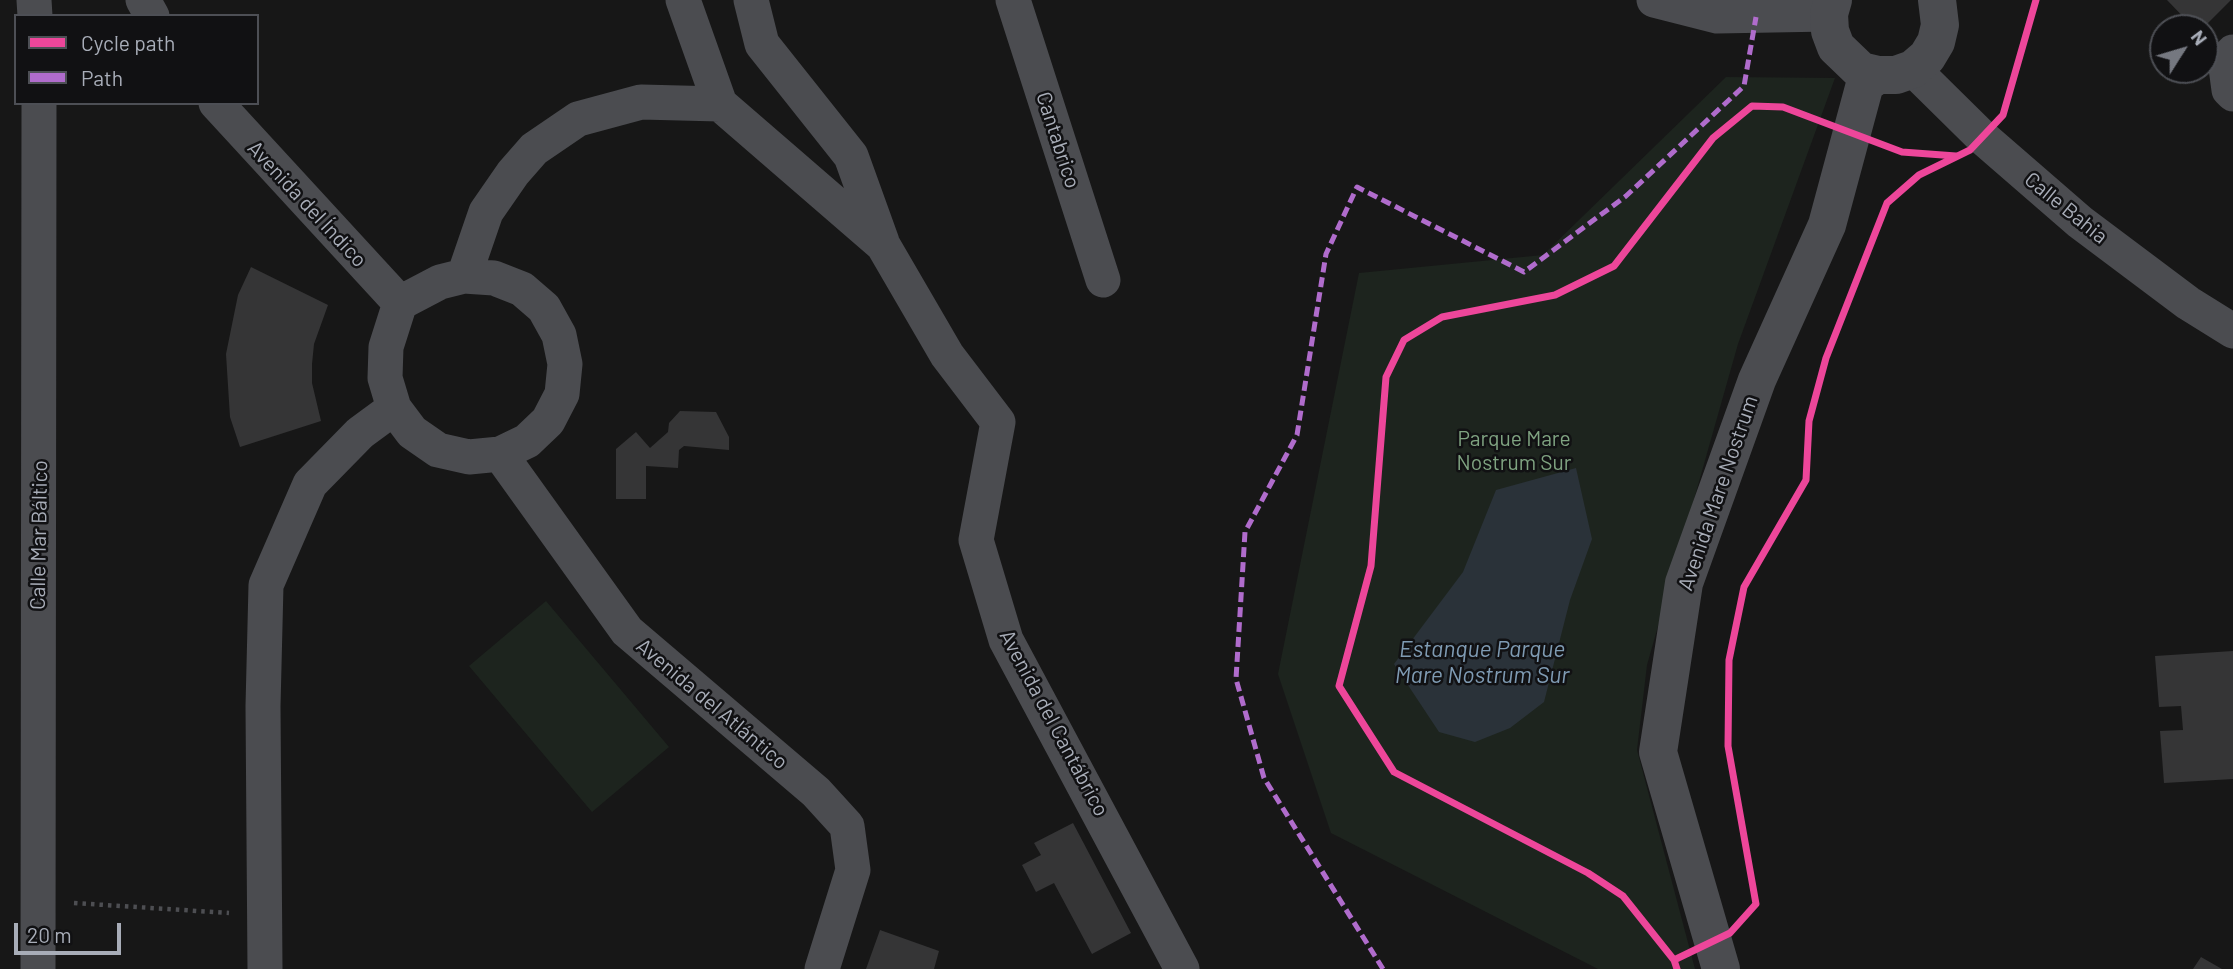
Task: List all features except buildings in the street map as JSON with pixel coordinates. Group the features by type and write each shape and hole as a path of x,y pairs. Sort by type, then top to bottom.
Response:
{"street":[{"name":"Avenida del Cantábrico","path":"683,0 720,104 883,246"},
{"name":"Avenida del Cantábrico","path":"751,0 762,44 851,156 883,246 947,355 998,422 976,540 1006,640 1182,969"},
{"name":"Cantabrico","path":"1013,0 1103,280"},
{"path":"1654,0 1717,16 1831,7 1830,31 1836,47 1861,71 1896,72"},
{"name":"Avenida Mare Nostrum","path":"1721,969 1658,752 1684,583 1757,380 1827,225 1865,84 1927,57 1936,42 1940,25 1937,0"},
{"path":"2233,52 2225,60 2229,90 2233,94"},
{"name":"Calle Bahia","path":"1896,72 1982,137 2080,222 2188,303 2233,331"},
{"path":"464,276 486,212 513,173 545,141 578,119 641,102 720,104"},
{"name":"Avenida del Índico","path":"218,105 400,303"},
{"name":"Calle Mar Báltico","path":"38,969 44,111"},
{"path":"464,276 494,278 522,289 544,309 559,335 564,354 562,394 548,421 527,441 500,454 469,457 438,450 412,432 394,408 384,378 386,347 400,303 440,282 464,276"},
{"path":"265,969 266,585 310,484 360,433 394,408"},
{"name":"Avenida del Atlántico","path":"500,454 627,631 816,792 847,826 853,870 822,969"}],"path":[{"path":"72,903 265,916"}],"green space":[{"name":"Parque Mare Nostrum Sur","path":"1726,77 1835,78 1738,344 1647,665 1637,750 1695,969 1598,969 1331,833 1278,674 1359,273 1543,255"},
{"path":"546,601 669,747 592,812 469,666"}],"water":[{"name":"Estanque Parque Mare Nostrum Sur","path":"1576,468 1592,539 1570,600 1544,702 1510,728 1475,742 1439,732 1394,664 1463,572 1496,490"}],"marked path":[{"path":"1383,969 1264,778 1236,679 1245,532 1297,435 1326,254 1357,187 1524,272 1626,196 1744,86 1756,17"}],"cycle path":[{"path":"1674,960 1730,933 1756,904 1728,746 1729,660 1744,587 1806,480 1809,421 1826,358 1887,203 1919,175 1970,150 2003,115 2036,0"},
{"path":"1677,969 1674,960 1623,896 1588,873 1394,772 1339,686 1371,566 1386,377 1404,340 1442,317 1555,295 1614,266 1713,138 1752,106 1783,107 1902,152 1956,156"}]}
